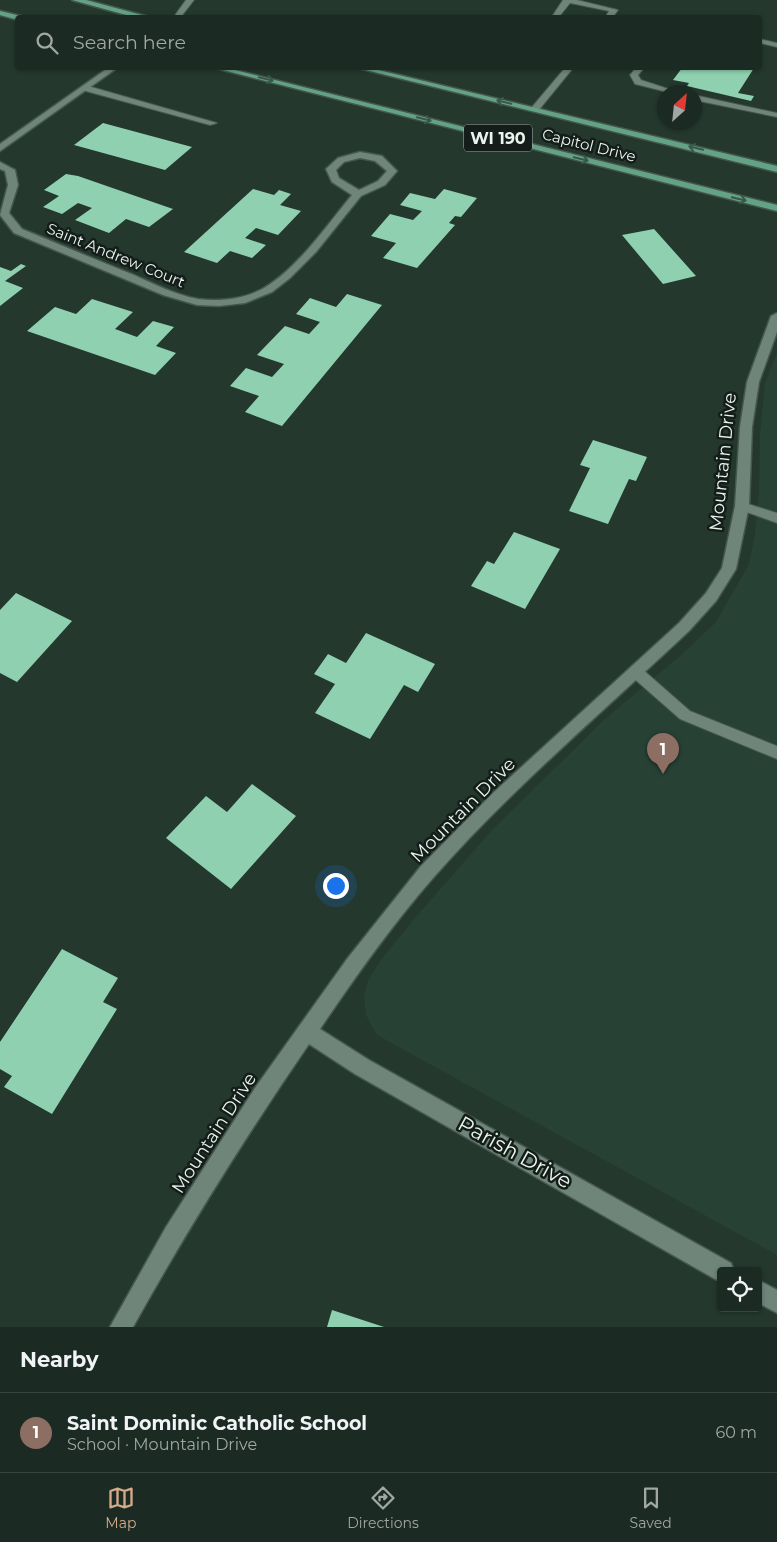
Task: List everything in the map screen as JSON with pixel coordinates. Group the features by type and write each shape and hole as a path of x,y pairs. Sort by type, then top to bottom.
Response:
{"main road":[{"path":"76,0 137,15"},
{"path":"0,13 15,17"},
{"name":"Capitol Drive","path":"227,70 777,208"},
{"name":"Capitol Drive","path":"370,70 777,169"}],"street":[{"path":"0,148 110,70"},
{"name":"Saint Andrew Court","path":"0,165 10,170 13,185 4,213 18,231 167,293 197,302 219,303 245,300 268,290 286,276 312,250 358,194 376,188 387,181 392,170 386,161 374,156 360,155 341,160 331,169 335,180 358,194"},
{"name":"Mountain Drive","path":"121,1327 178,1226 262,1095 353,965 427,872 499,798 684,628 711,597 729,569 742,506 746,427 753,382 777,318"},
{"name":"Parish Drive","path":"307,1032 362,1067 717,1268"},
{"path":"762,1293 777,1302"}],"lane":[{"path":"178,15 190,0"},
{"path":"556,15 568,1 614,10 610,15"},
{"path":"762,41 777,45"},
{"path":"535,109 567,70"},
{"path":"638,70 634,75 638,82 657,87"},
{"path":"86,88 213,122"},
{"path":"702,99 777,115"},
{"path":"742,506 777,518"},
{"path":"636,672 685,715 777,753"}],"shaded area":[{"path":"777,353 777,1255 377,1035 366,1015 364,996 368,981 380,961 492,830 606,718 680,656 716,622 749,564 755,534 759,492 760,435 765,383"}],"building":[{"path":"680,70 753,70 738,93 754,96 751,101 702,90 702,85 688,85 689,83 673,80"},
{"path":"103,123 192,147 165,170 74,145"},
{"path":"66,174 78,176 173,209 149,227 126,219 109,233 75,220 92,208 78,203 62,214 43,207 59,196 44,190"},
{"path":"253,189 274,195 279,190 291,194 280,205 301,211 278,235 256,228 245,238 266,245 252,258 230,251 217,263 184,252"},
{"path":"444,189 477,198 461,217 455,216 449,223 455,225 417,268 383,258 396,243 371,236 390,214 413,220 422,211 400,205 410,193 435,199"},
{"path":"654,229 696,276 663,284 622,235"},
{"path":"21,264 26,266 5,281 23,288 0,306 0,267 11,271"},
{"path":"347,294 382,305 282,426 245,412 259,396 230,386 246,368 272,377 284,364 257,355 285,326 309,334 320,322 296,314 310,298 336,307"},
{"path":"92,299 133,312 115,329 137,337 153,321 174,327 156,346 176,353 155,375 27,331 55,307 76,314"},
{"path":"593,440 647,457 636,481 629,479 608,524 569,511 590,468 580,465"},
{"path":"514,532 560,549 525,609 471,586 487,561 494,564"},
{"path":"16,593 72,621 17,682 0,673 0,610"},
{"path":"366,633 435,664 418,692 404,685 370,739 315,713 335,684 314,674 328,654 346,663"},
{"path":"252,784 296,816 231,889 166,838 206,796 227,812"},
{"path":"62,949 118,978 103,1002 117,1009 52,1114 4,1087 12,1076 0,1069 0,1042"},
{"path":"332,1310 384,1327 327,1327"}],"place":[{"name":"Saint Dominic Catholic School","path":"663,774"}]}
